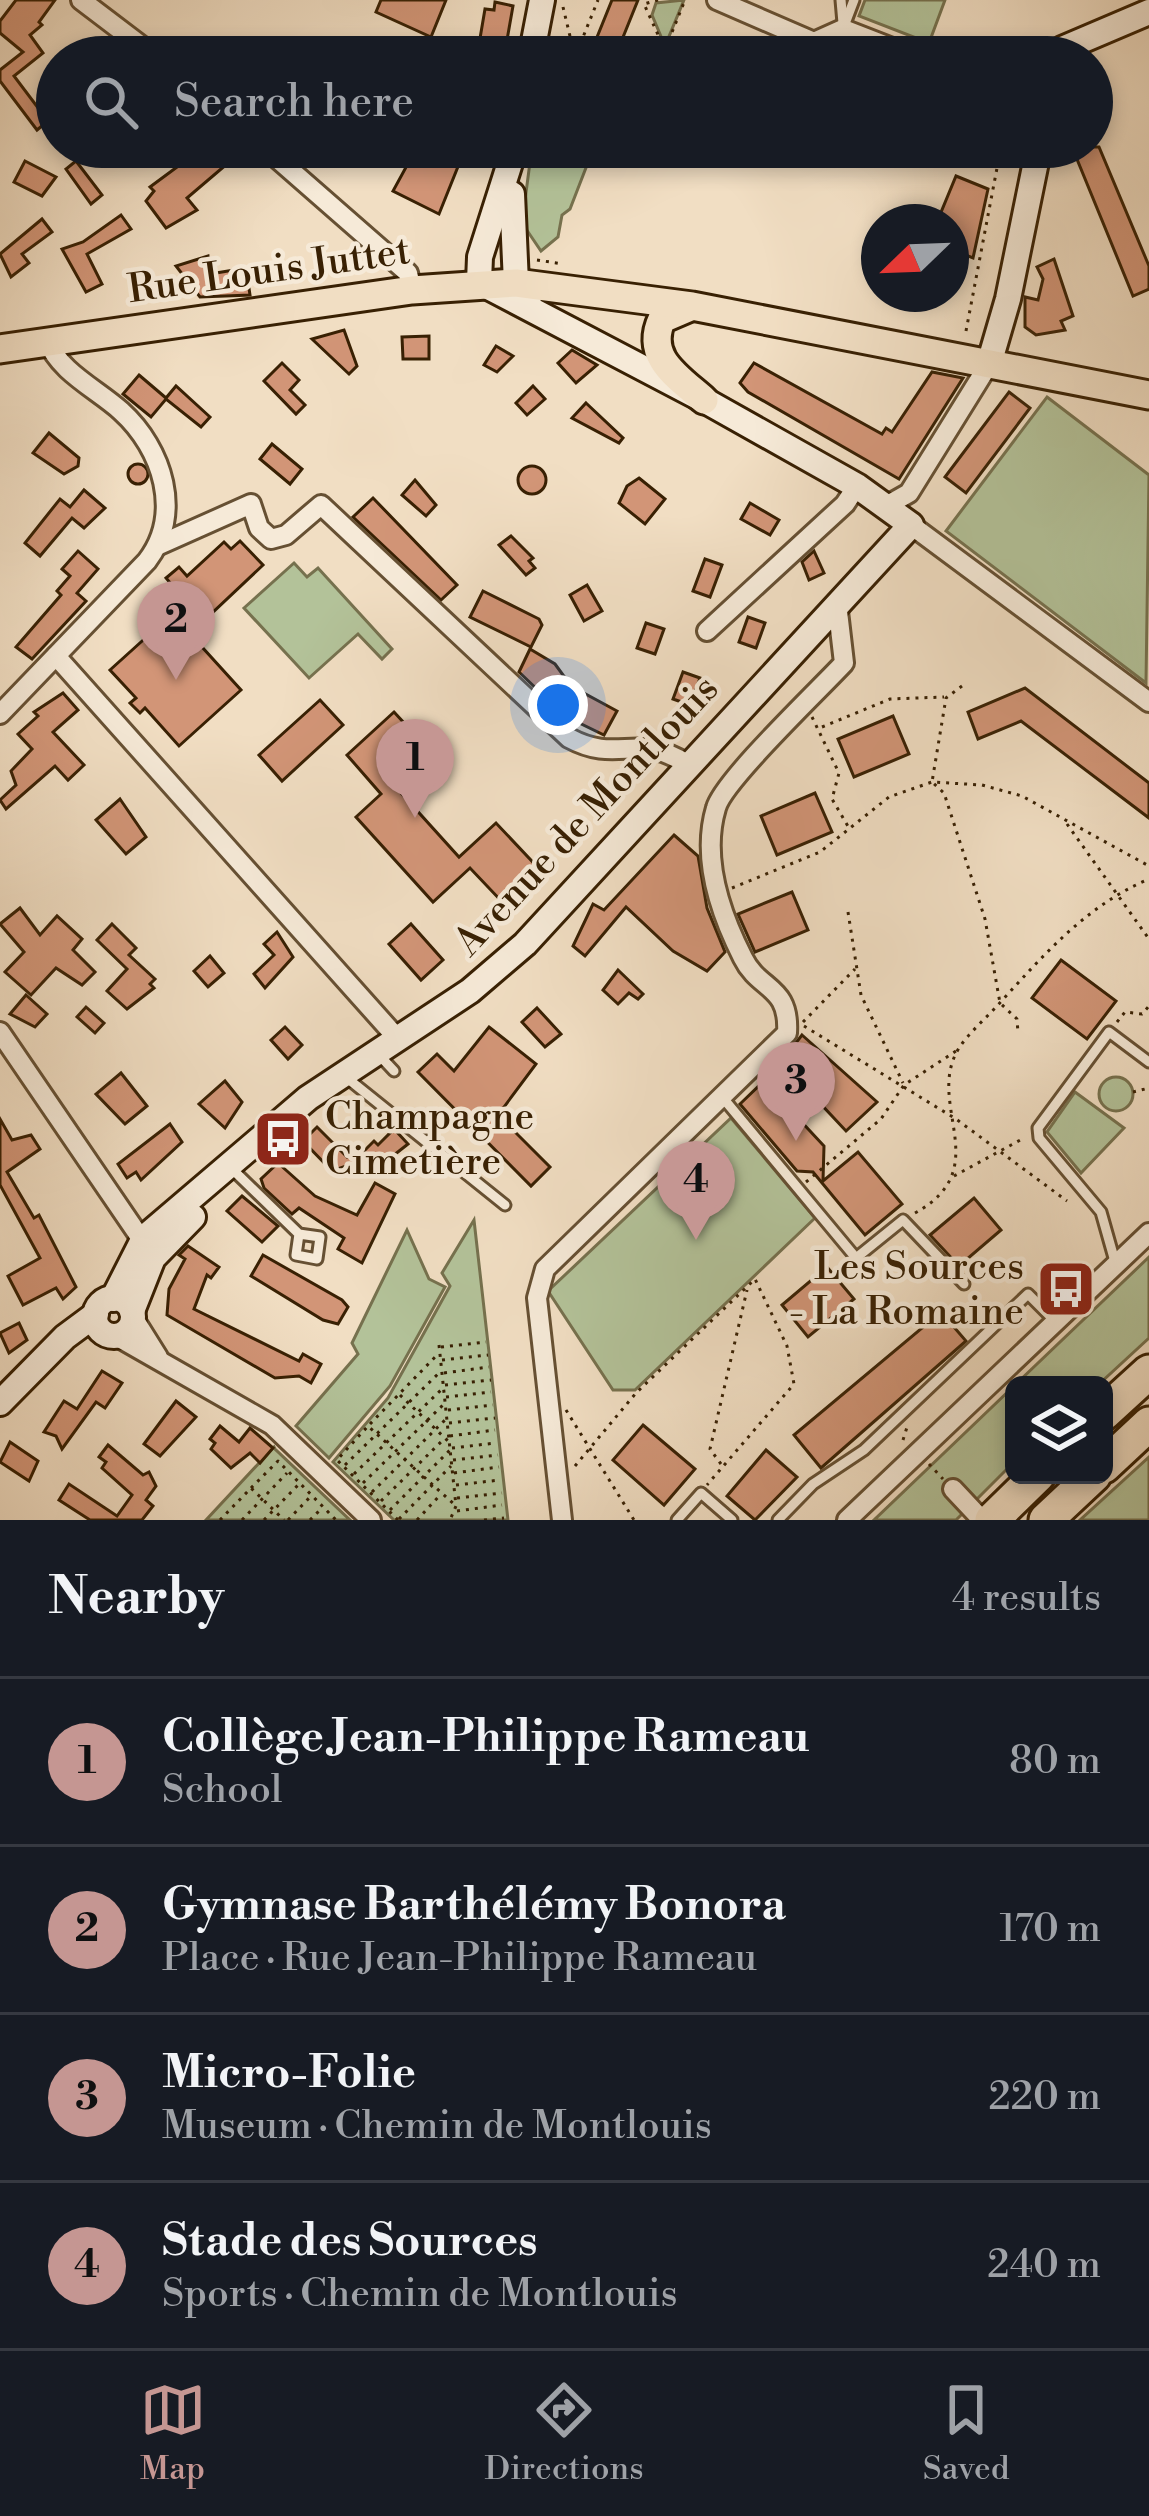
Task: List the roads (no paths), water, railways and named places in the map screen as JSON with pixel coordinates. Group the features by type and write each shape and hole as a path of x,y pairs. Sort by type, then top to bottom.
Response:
{"highway":[{"path":"1113,1405 1149,1372"},
{"path":"1113,1458 1149,1424"},
{"path":"992,1520 1029,1484"},
{"path":"1046,1520 1084,1484"}],"main road":[{"name":"Rue Louis Juttet","path":"0,349 53,351 523,271"},
{"path":"523,271 625,281 992,357 1149,395"},
{"path":"523,271 692,306 1149,380"},
{"path":"692,306 662,319 655,348 704,400"}],"street":[{"path":"81,0 128,36"},
{"path":"535,36 542,0"},
{"path":"717,0 800,36"},
{"path":"1093,36 1149,12"},
{"path":"827,36 843,29 861,36"},
{"path":"289,168 409,273 412,290"},
{"path":"509,168 480,257 479,282 543,312 856,487 1148,700"},
{"path":"516,168 523,271 543,312"},
{"path":"886,506 909,494 992,357 1034,168"},
{"path":"53,351 126,415 148,443 166,497 159,545"},
{"path":"707,632 845,504 856,487"},
{"path":"0,714 159,545 251,504 259,528 272,539 286,535 320,505 569,738 596,752 661,747 687,764"},
{"name":"Avenue de Montlouis","path":"117,1319 148,1248 230,1167 343,1074 470,991 525,944 910,525"},
{"path":"562,1520 538,1298 544,1269 770,1054 795,1020 778,992 744,962 708,862 716,803 844,663 837,603"},
{"path":"56,656 388,1045"},
{"path":"0,1032 107,1195 148,1248"},
{"path":"848,1520 1149,1233"},
{"path":"0,1402 40,1362 117,1319 170,1369 272,1425 380,1511"},
{"path":"952,1489 982,1520"}],"lane":[{"path":"841,0 843,29"},
{"path":"843,29 854,0"},
{"path":"1116,1265 1101,1212 1039,1138 1037,1128 1109,1032 1149,1062"},
{"path":"388,1045 394,1071"},
{"path":"343,1074 505,1205"},
{"path":"723,1098 856,1258 903,1220 964,1285"},
{"path":"230,1167 299,1234"},
{"path":"778,1520 813,1484 864,1450 1028,1294 1055,1321"},
{"path":"677,1520 700,1493 731,1520"}],"place":[{"name":"Gymnase Barthélémy Bonora","path":"176,680"},
{"name":"Collège Jean-Philippe Rameau","path":"415,818"},
{"name":"Champagne Cimetière","path":"283,1139"},
{"name":"Micro-Folie","path":"796,1141"},
{"name":"Stade des Sources","path":"696,1240"},
{"name":"Les Sources - La Romaine","path":"1066,1289"}]}
